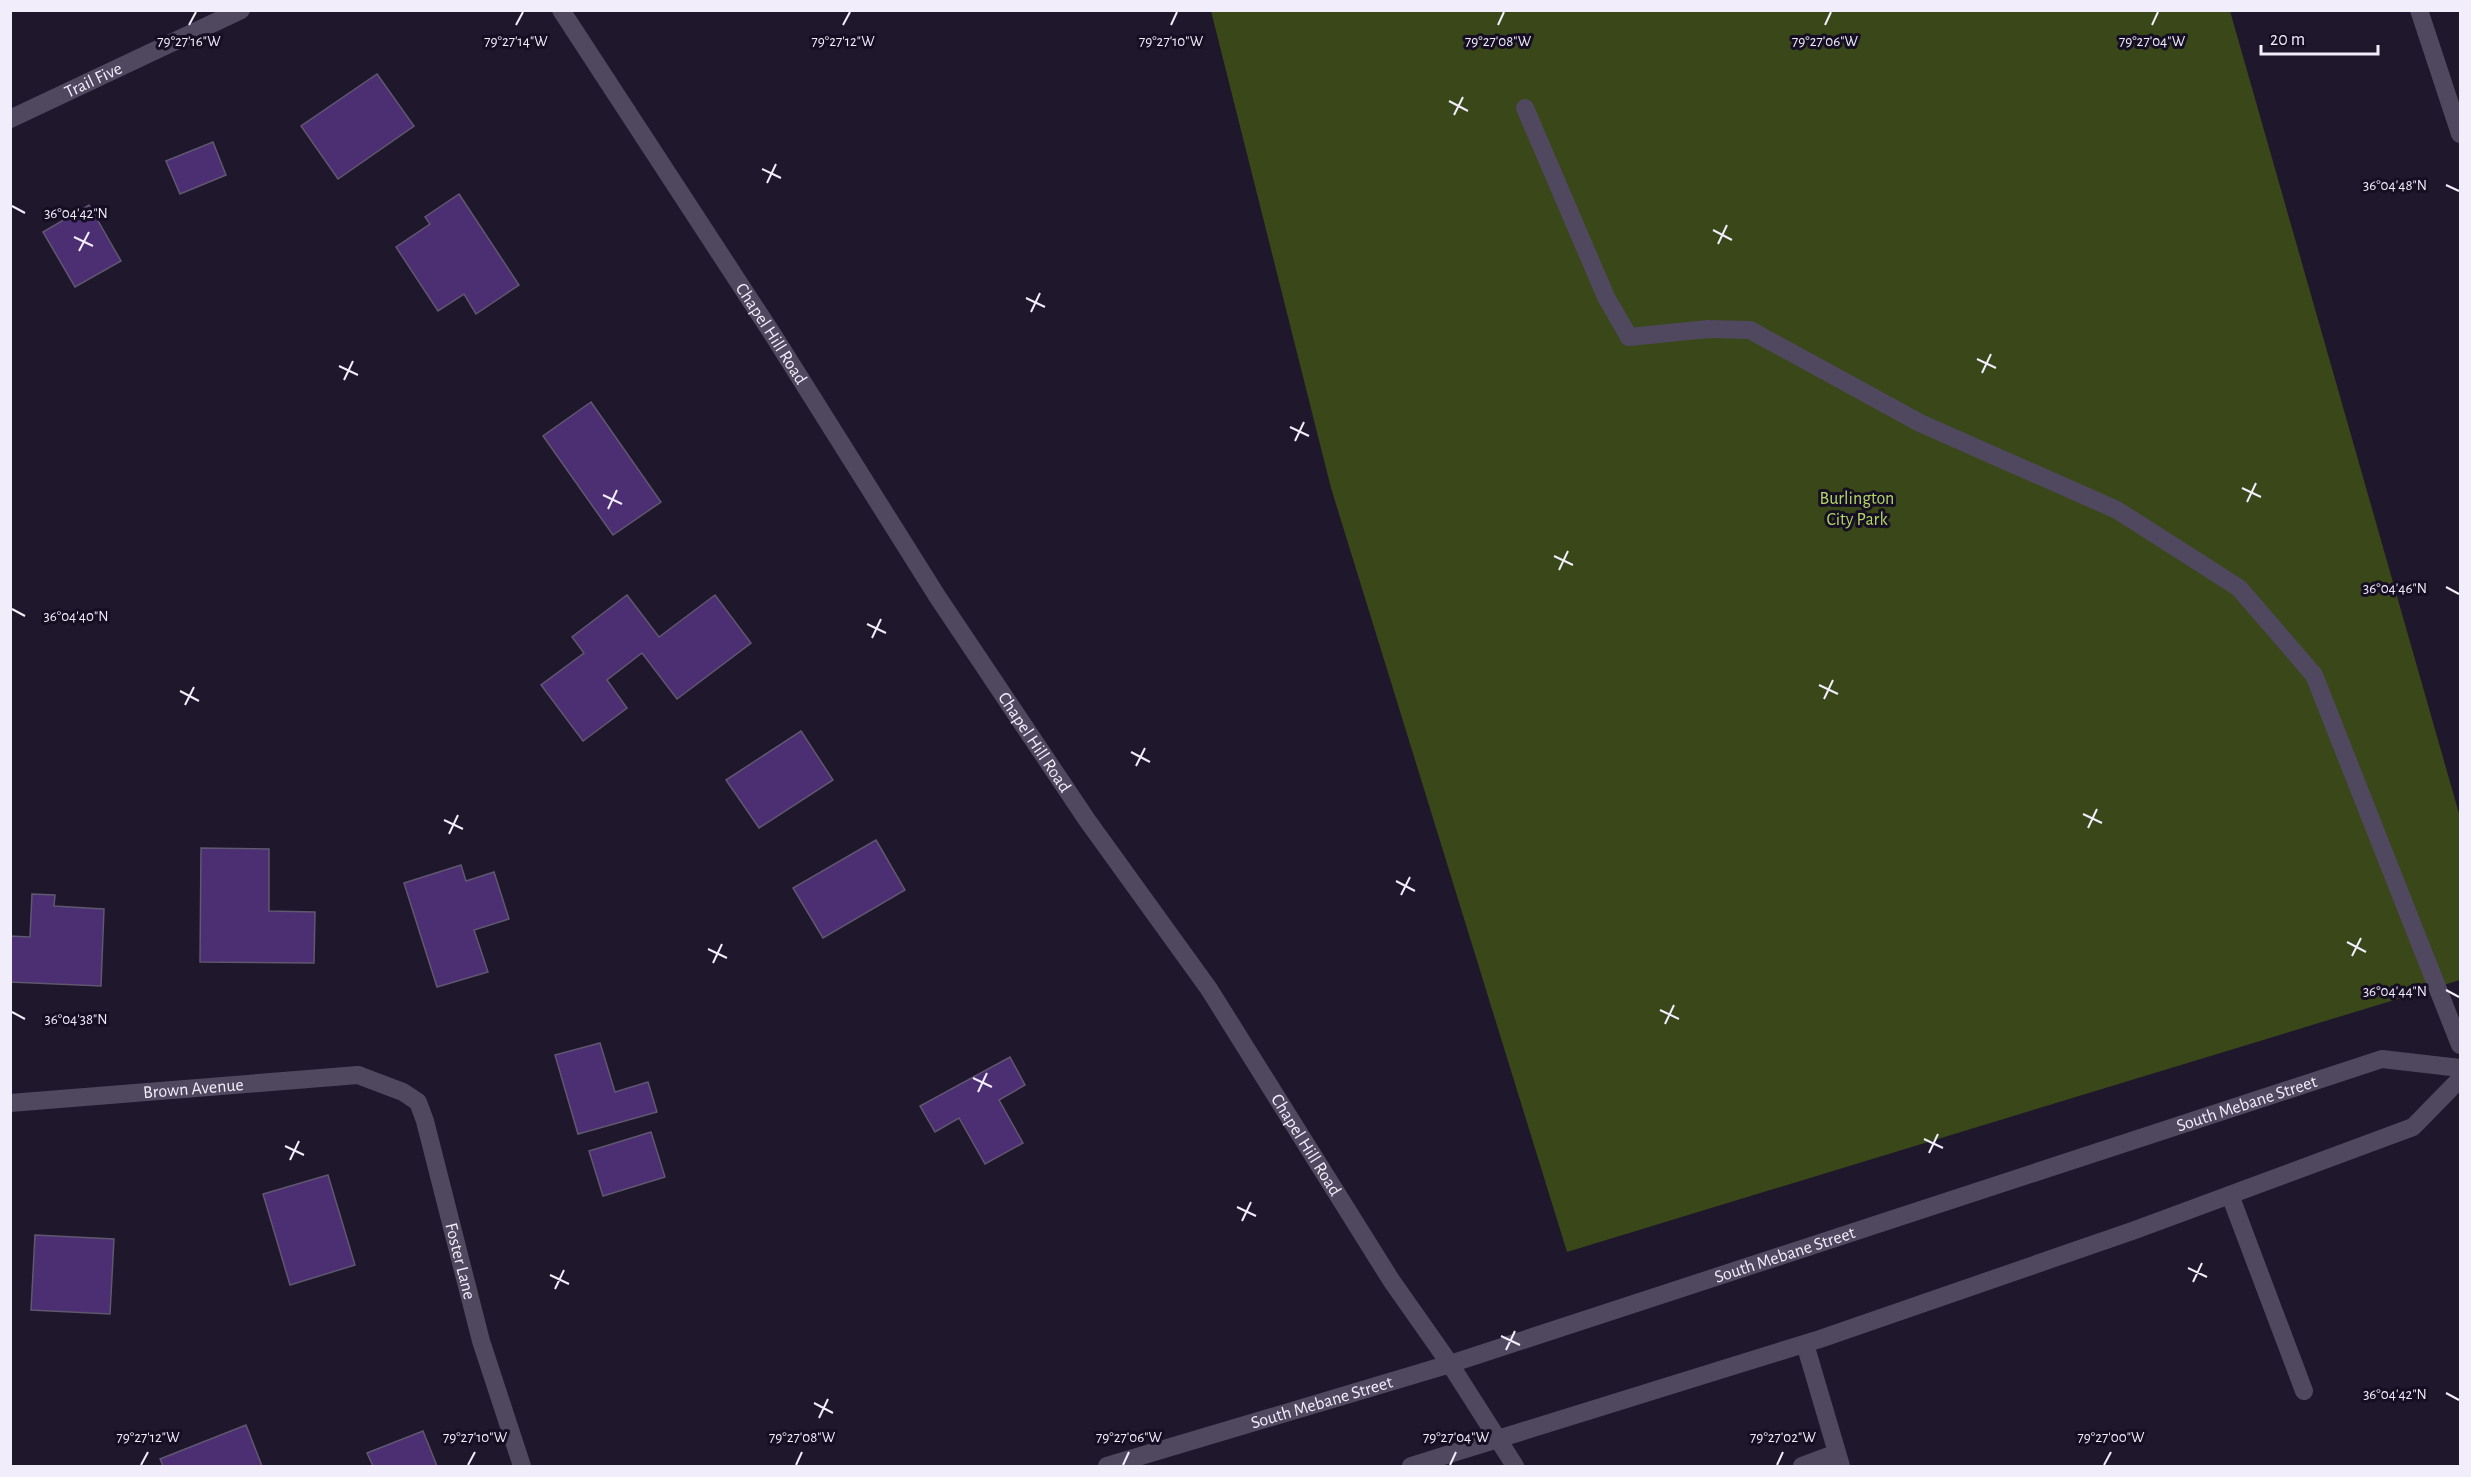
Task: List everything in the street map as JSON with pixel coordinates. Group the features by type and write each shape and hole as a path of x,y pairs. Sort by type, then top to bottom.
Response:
{"street":[{"name":"Trail Five","path":"10,119 241,10"},
{"name":"Chapel Hill Road","path":"561,10 775,338 943,606 1087,820 1209,989 1391,1280 1450,1364 1515,1467"},
{"path":"2420,10 2460,134"},
{"path":"1525,108 1606,297 1629,337 1708,329 1749,330 1920,423 2117,510 2239,588 2314,675 2460,1045"},
{"name":"South Mebane Street","path":"1107,1467 1450,1364 2382,1059 2460,1068"},
{"name":"Brown Avenue","path":"10,1103 358,1075 375,1081"},
{"path":"1411,1467 1805,1344 2230,1196 2413,1127 2460,1079"},
{"name":"Foster Lane","path":"375,1081 403,1092 418,1102 425,1121 481,1341 522,1467"},
{"path":"2230,1196 2304,1391"},
{"path":"1802,1467 1839,1460 1805,1344"}],"green space":[{"name":"Burlington City Park","path":"1211,11 2230,11 2460,817 2460,980 1567,1252 1331,488"}],"building":[{"path":"377,74 414,126 338,179 301,126"},
{"path":"213,142 226,175 180,194 166,161"},
{"path":"459,194 519,285 476,314 464,294 438,311 396,247 430,224 425,217"},
{"path":"89,205 121,261 75,287 43,232"},
{"path":"591,402 661,502 613,535 543,436"},
{"path":"627,595 659,637 715,595 751,643 677,699 642,653 607,680 627,708 583,741 541,685 584,653 572,637"},
{"path":"801,731 833,780 759,828 726,780"},
{"path":"876,840 905,890 823,938 793,888"},
{"path":"201,848 269,849 269,911 315,912 314,963 200,962"},
{"path":"461,865 466,881 494,872 509,919 474,930 488,972 437,987 404,883"},
{"path":"32,894 55,895 54,906 104,909 101,986 10,982 10,936 30,937"},
{"path":"600,1043 615,1092 648,1082 657,1112 578,1134 555,1055"},
{"path":"1010,1057 1025,1085 999,1100 1023,1143 985,1164 959,1118 935,1132 920,1106"},
{"path":"651,1132 665,1177 603,1196 589,1151"},
{"path":"328,1175 355,1265 290,1285 263,1194"},
{"path":"35,1235 114,1239 110,1314 31,1310"},
{"path":"246,1425 262,1466 163,1466 160,1459"},
{"path":"423,1431 437,1466 373,1466 367,1453"}]}
